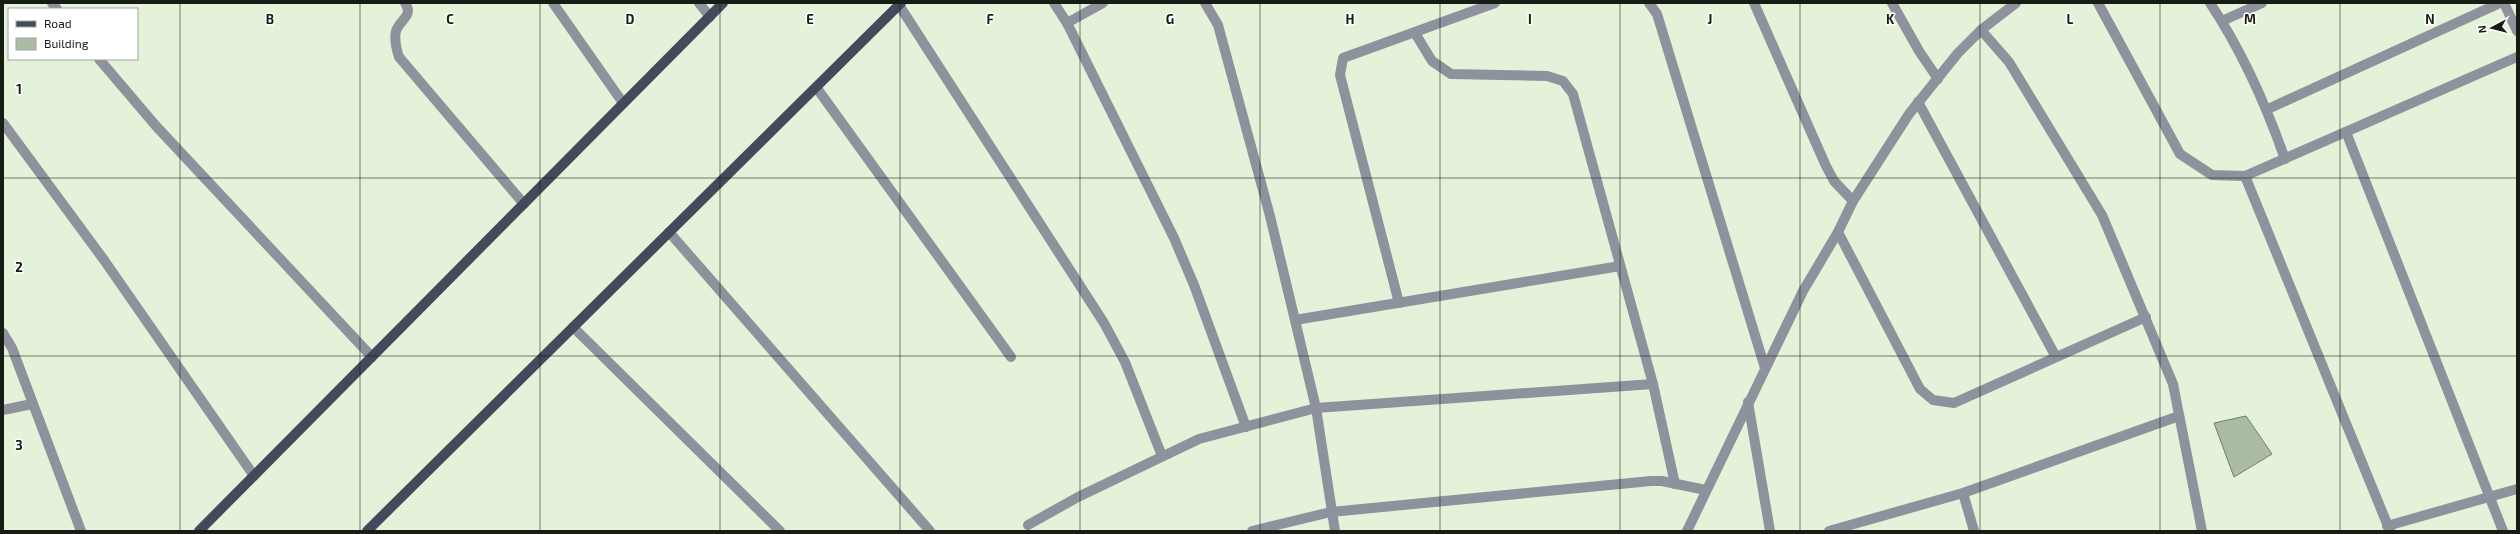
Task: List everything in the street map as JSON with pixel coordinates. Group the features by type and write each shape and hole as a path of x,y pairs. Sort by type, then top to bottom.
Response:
{"main road":[{"path":"199,531 723,3"},
{"path":"367,531 900,4"}],"street":[{"path":"405,3 409,11 408,15 397,29 394,43 399,57 524,204"},
{"path":"553,3 623,103"},
{"path":"699,3 710,17"},
{"path":"1054,3 1067,22 1174,238 1194,285 1246,427"},
{"path":"1067,22 1103,3"},
{"path":"1205,3 1218,25 1270,216 1316,408 1335,531"},
{"path":"1399,303 1340,75 1343,58 1495,3"},
{"path":"1649,3 1657,14 1765,368"},
{"path":"1754,3 1826,166 1834,181 1853,201"},
{"path":"1892,3 1919,51 1938,79"},
{"path":"1687,531 1803,290 1838,232 1853,201 1918,102 1981,30 2016,3"},
{"path":"2098,3 2180,154 2212,175 2245,176 2517,57"},
{"path":"2210,3 2222,21 2268,109 2285,159"},
{"path":"2222,21 2262,3"},
{"path":"2268,109 2500,3"},
{"path":"2504,3 2517,31"},
{"path":"900,4 1104,323 1125,362 1162,456"},
{"path":"1981,30 2009,62 2072,162 2102,215 2173,384 2202,531"},
{"path":"1415,33 1432,61 1451,74 1547,76 1563,81 1573,94 1653,384 1675,484"},
{"path":"100,60 156,126 372,357"},
{"path":"816,87 1011,357"},
{"path":"1918,102 2056,357"},
{"path":"3,123 104,260 254,476"},
{"path":"2346,132 2503,531"},
{"path":"2245,176 2388,529 2517,489"},
{"path":"668,232 930,531"},
{"path":"1838,232 1920,389 1933,400 1954,403 2146,317"},
{"path":"1295,320 1620,266"},
{"path":"573,327 780,531"},
{"path":"3,333 7,348 32,404 81,531"},
{"path":"1028,525 1078,497 1199,439 1316,408 1653,384"},
{"path":"1748,402 1770,531"},
{"path":"3,410 32,404"},
{"path":"1829,531 1963,493 2179,416"},
{"path":"1252,531 1331,512 1651,481 1706,490"},
{"path":"1963,493 1974,531"}],"building":[{"path":"2246,416 2272,454 2234,477 2214,423"}]}
